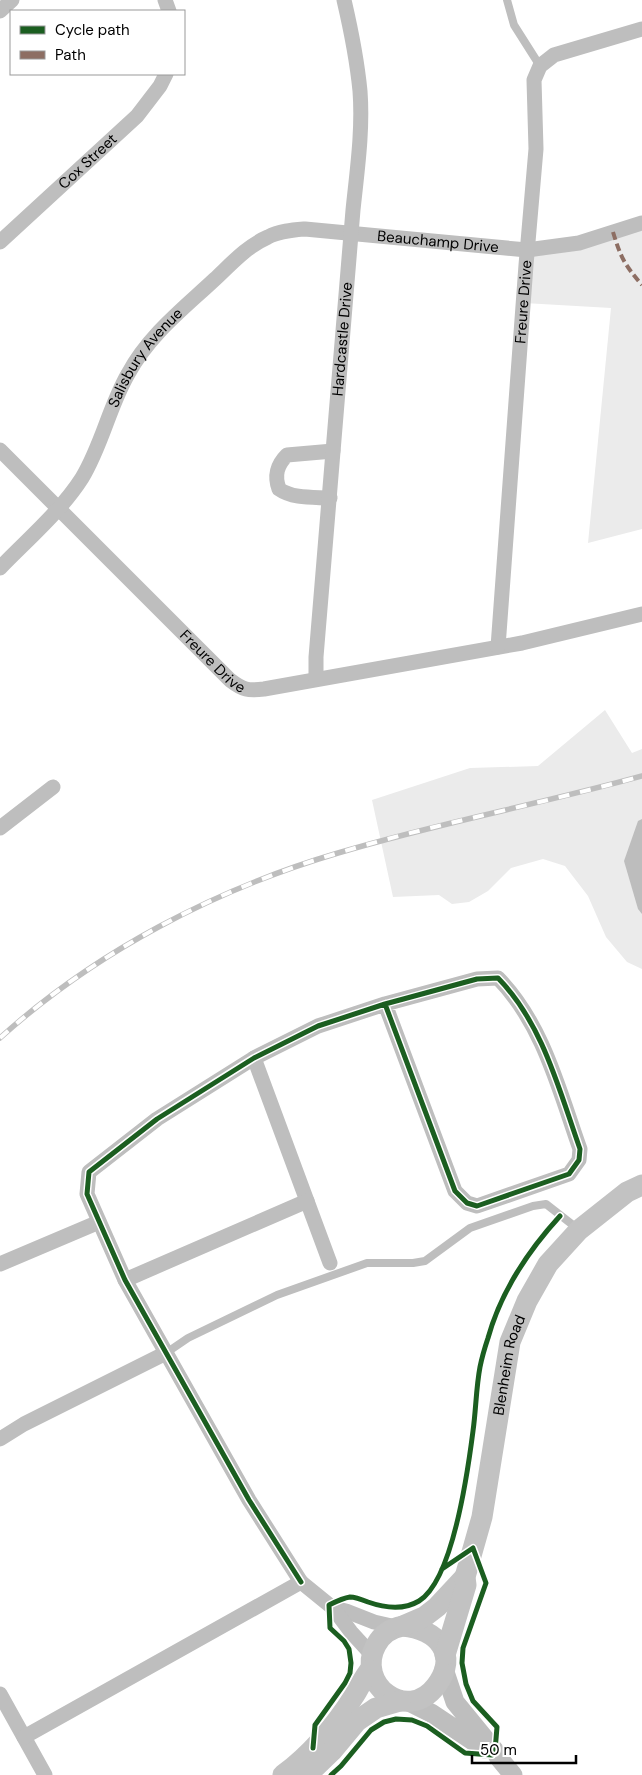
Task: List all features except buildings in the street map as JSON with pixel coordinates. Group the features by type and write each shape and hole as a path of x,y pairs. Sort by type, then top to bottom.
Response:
{"main road":[{"name":"Blenheim Road","path":"444,1662 466,1585 465,1577 482,1517 510,1342 527,1301 548,1264 578,1230 634,1188"},
{"name":"Blenheim Road","path":"400,1626 424,1617 437,1607 465,1577"},
{"path":"283,1775 326,1734 355,1695 379,1640 386,1632 400,1626 418,1628 428,1633 442,1646 444,1662 438,1683 431,1692 420,1698 376,1708 357,1720 332,1751 307,1775"},
{"path":"371,1662 382,1690 404,1701"}],"street":[{"path":"0,11 12,0"},
{"name":"Hardcastle Drive","path":"316,679 316,658 359,154 360,93 354,43 344,0"},
{"path":"540,66 554,55 642,29"},
{"name":"Freure Drive","path":"498,647 536,149 534,80 540,66"},
{"name":"Cox Street","path":"0,242 137,116 160,86 166,75"},
{"name":"Beauchamp Drive","path":"351,233 527,250 579,243 642,223"},
{"name":"Salisbury Avenue","path":"0,568 58,508 81,480 92,460 127,375 141,352 157,332 245,251 268,237 285,231 305,229 351,233"},
{"name":"Freure Drive","path":"0,450 238,686 251,691 522,643 642,614"},
{"path":"330,498 284,493 279,489 276,476 280,463 287,455 333,451"},
{"path":"0,828 53,787"},
{"path":"371,1662 333,1608 301,1582 249,1500 125,1280 87,1194 89,1172 157,1120 254,1058 318,1026 386,1004 477,979 498,978 507,987 527,1016 543,1046 580,1148 579,1160 569,1174 477,1206 467,1203 454,1191 386,1004"},
{"path":"254,1058 330,1263"},
{"path":"125,1280 307,1201"},
{"path":"0,1264 98,1222"},
{"path":"0,1439 24,1424 166,1353"},
{"path":"24,1737 301,1582"},
{"path":"333,1608 374,1622 400,1626"},
{"path":"444,1662 455,1702 513,1775"},
{"path":"0,1694 45,1775"},
{"path":"404,1701 431,1714 498,1758"}],"lane":[{"path":"507,0 514,25 540,66"},
{"path":"166,1353 188,1338 278,1295 367,1263 413,1263 425,1261 470,1228 533,1206 546,1204 578,1230"}],"shaded area":[{"path":"642,230 642,529 588,543 611,308 524,303 530,251"},
{"path":"605,710 632,753 642,749 642,969 627,962 606,937 588,896 565,866 543,859 511,868 488,891 469,902 452,904 439,895 393,897 372,800 470,768 538,766"},
{"path":"642,819 642,914 638,909 624,861 638,821"}],"railway":[{"path":"0,1038 37,1007 117,951 202,905 247,885 292,868 376,842 642,776"}],"marked path":[{"path":"613,232 624,260 642,285"}],"cycle path":[{"path":"301,1582 249,1500 125,1280 87,1194 89,1172 157,1119 254,1058 318,1026 385,1004 477,979 498,978 514,996 527,1016 557,1081 580,1149 579,1160 569,1174 477,1206 467,1203 455,1191 385,1004"},
{"path":"313,1748 315,1725 350,1673 349,1649 344,1641 330,1628 329,1605 350,1597 381,1606 401,1607 419,1601 431,1589 441,1571 457,1523 471,1449 480,1367 494,1321 500,1304 517,1272 537,1243 560,1216"},
{"path":"442,1569 473,1548 486,1583 463,1648 462,1663 466,1684 473,1701 497,1727 495,1751"},
{"path":"331,1775 371,1730 384,1722 396,1719 412,1720 427,1726 465,1753 492,1755"}]}
